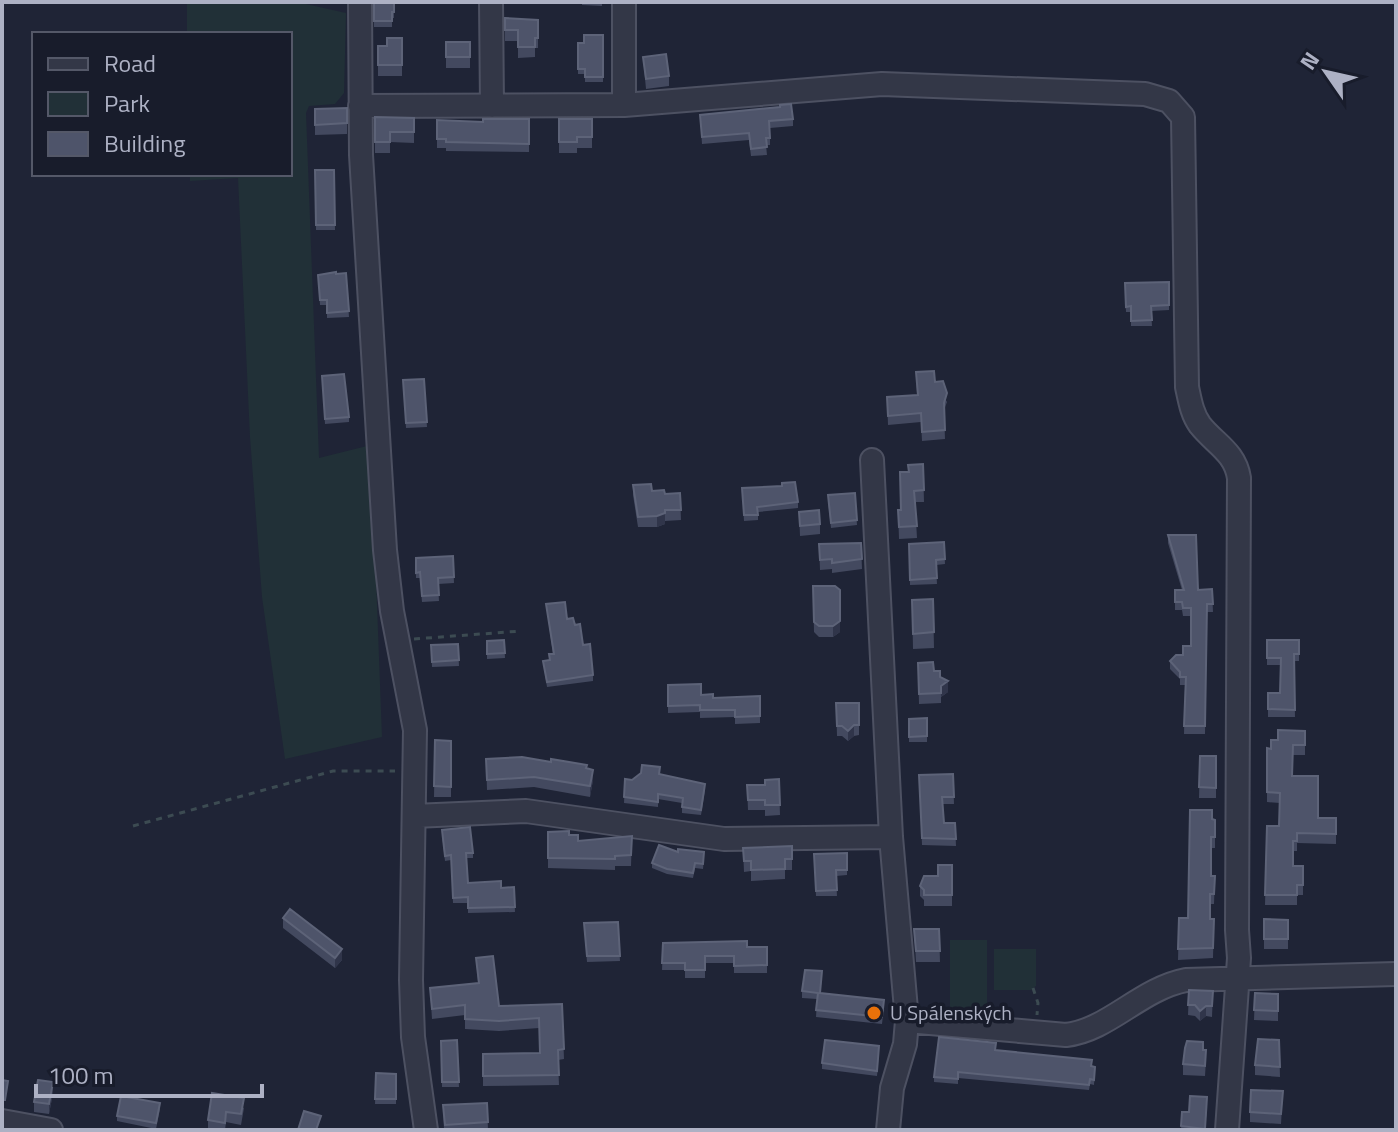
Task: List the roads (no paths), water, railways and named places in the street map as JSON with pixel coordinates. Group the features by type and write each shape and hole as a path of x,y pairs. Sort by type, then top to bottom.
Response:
{"street":[{"path":"360,2 360,106 385,550 415,730 411,1008 426,1130"},
{"path":"491,2 492,106"},
{"path":"624,2 624,105"},
{"path":"360,106 624,105 882,84 1145,94 1158,96 1177,108 1185,128 1187,387 1194,415 1232,457 1239,478 1237,977 1227,1130"},
{"path":"872,460 891,837 907,1021 905,1044 892,1088 888,1130"},
{"path":"414,816 518,811 724,839 891,837"},
{"path":"907,1021 1066,1035 1080,1033 1160,987 1186,980 1396,974"},
{"path":"2,1121 51,1130"}],"place":[{"name":"U Spálenských","path":"874,1013"}]}
